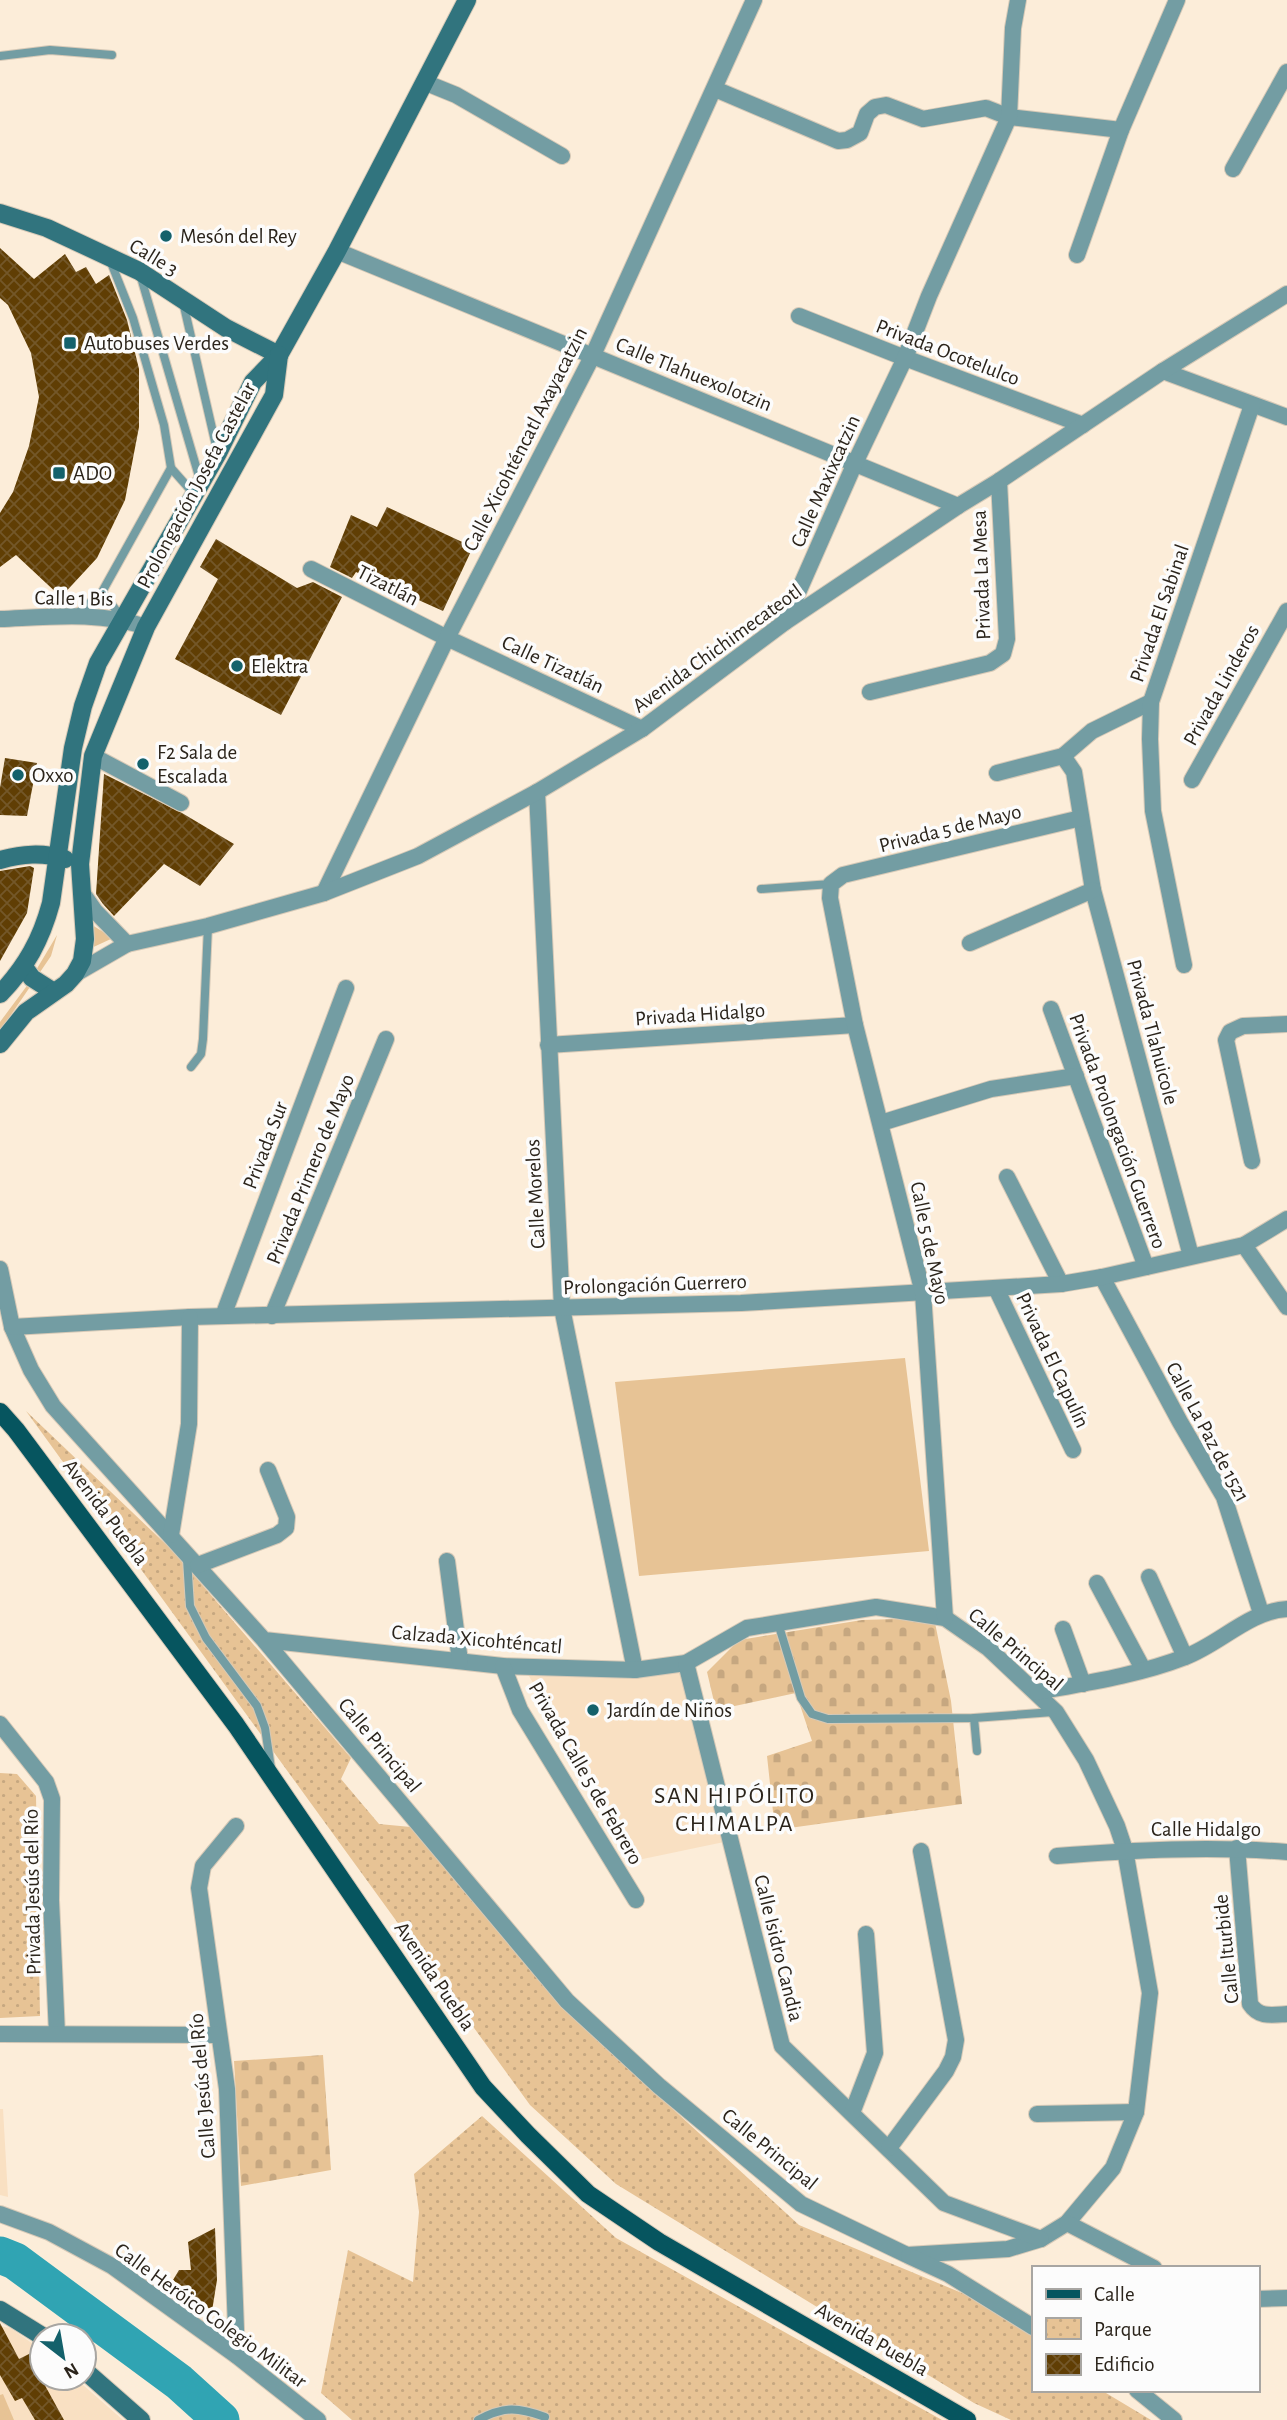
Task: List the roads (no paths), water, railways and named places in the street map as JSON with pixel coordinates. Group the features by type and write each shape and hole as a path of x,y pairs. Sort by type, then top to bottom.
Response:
{"main road":[{"path":"279,355 337,251 467,0"},
{"name":"Calle 3","path":"0,213 47,228 139,271 226,328 279,355"},
{"name":"Prolongación Josefa Castelar","path":"0,994 24,967 45,924 51,903 74,748 83,706 97,663 218,453 253,382 279,355"},
{"name":"Prolongación Josefa Castelar","path":"75,974 85,948 80,864 93,756 146,627 274,395 279,355"},
{"path":"0,860 21,854 56,856 80,864"},
{"path":"24,967 32,978 54,992"},
{"path":"0,1044 26,1012 75,974"},
{"name":"Avenida Puebla","path":"0,1412 176,1641 272,1776 483,2087 528,2135 588,2194 659,2242 967,2420"},
{"path":"0,2310 28,2327"},
{"path":"98,2382 141,2420"}],"street":[{"name":"Calle Xicohténcatl Axayacatzin","path":"324,893 447,638 593,355 754,0"},
{"path":"1009,117 1013,28 1018,0"},
{"path":"1077,255 1121,130 1177,0"},
{"path":"1233,169 1287,72"},
{"path":"424,82 456,95 562,156"},
{"path":"715,89 838,141 847,140 860,133 867,114 875,107 886,105 923,119 986,108 1009,117 1121,130"},
{"name":"Calle Maxixcatzin","path":"785,622 905,358 929,296 1009,117"},
{"name":"Calle Tlahuexolotzin","path":"337,251 958,506"},
{"name":"Avenida Chichimecateotl","path":"75,974 127,944 208,926 324,893 418,856 537,792 642,729 785,622 1163,372 1287,294"},
{"name":"Privada Ocotelulco","path":"799,316 1083,425"},
{"path":"1163,372 1287,417"},
{"name":"Privada El Sabinal","path":"1184,965 1153,811 1151,702 1252,405"},
{"name":"Privada La Mesa","path":"870,692 990,663 1003,654 1007,639 999,481"},
{"name":"Tizatlán","path":"310,569 447,638"},
{"name":"Privada Linderos","path":"1192,780 1287,611"},
{"name":"Calle 1 Bis","path":"0,619 122,619 146,627"},
{"name":"Calle Tizatlán","path":"447,638 642,729"},
{"path":"997,774 1063,756 1092,730 1151,702"},
{"path":"93,756 181,803"},
{"name":"Privada Tlahuicole","path":"1063,756 1074,772 1093,890 1191,1256"},
{"name":"Calle Morelos","path":"537,792 562,1308 635,1670"},
{"name":"Privada 5 de Mayo","path":"831,884 843,875 1081,818"},
{"name":"Calle 5 de Mayo","path":"831,884 830,898 855,1025 923,1293 945,1618"},
{"path":"80,890 95,911 127,944"},
{"path":"970,943 1093,890"},
{"name":"Privada Sur","path":"223,1317 346,988"},
{"name":"Privada Prolongación Guerrero","path":"1051,1009 1146,1267"},
{"path":"1252,1161 1226,1040 1230,1032 1243,1026 1287,1024"},
{"name":"Privada Hidalgo","path":"548,1045 855,1025"},
{"name":"Privada Primero de Mayo","path":"272,1316 386,1039"},
{"path":"881,1123 991,1089 1076,1076"},
{"name":"Privada El Capulín","path":"1007,1177 1061,1284"},
{"name":"Prolongación Guerrero","path":"12,1327 190,1317 741,1303 1061,1284 1244,1245 1287,1219"},
{"path":"1244,1245 1287,1307"},
{"name":"Calle Principal","path":"0,1269 12,1327 31,1370 53,1406 264,1640 566,2001 659,2086 801,2204 907,2255 1008,2249 1041,2239 1067,2223 1113,2168 1136,2112 1150,1993 1125,1850 1117,1826 1086,1760 1056,1712 988,1648 945,1618 876,1606 747,1628 686,1663"},
{"name":"Calle La Paz de 1521","path":"1102,1277 1223,1497 1261,1613"},
{"name":"Privada El Capulín","path":"996,1287 1073,1450"},
{"path":"171,1535 189,1424 190,1317"},
{"path":"198,1564 277,1535 286,1528 287,1517 268,1471"},
{"path":"447,1561 460,1661"},
{"path":"1149,1577 1185,1657"},
{"path":"1097,1583 1143,1669"},
{"path":"1037,1692 1083,1684 1185,1657 1219,1640 1261,1613 1287,1609"},
{"path":"1063,1629 1083,1684"},
{"name":"Calzada Xicohténcatl","path":"264,1640 503,1667 635,1670 686,1663"},
{"name":"Calle Isidro Candia","path":"686,1663 782,2046 944,2203 1041,2239"},
{"name":"Privada Calle 5 de Febrero","path":"503,1667 520,1710 636,1900"},
{"name":"Privada Jesús del Río","path":"0,1724 46,1782 52,1799 51,1900 57,2034"},
{"name":"Calle Jesús del Río","path":"236,1826 203,1866 199,1888 228,2089 237,2356"},
{"name":"Calle Hidalgo","path":"1057,1856 1125,1850 1237,1848 1287,1852"},
{"name":"Calle Iturbide","path":"1237,1848 1250,2004 1254,2011 1261,2015 1287,2014"},
{"path":"889,2148 946,2071 953,2057 956,2040 921,1852"},
{"path":"852,2113 875,2053 866,1934"},
{"path":"0,2034 219,2035"},
{"path":"1037,2114 1136,2112"},
{"name":"Calle Heróico Colegio Militar","path":"0,2214 49,2232 112,2266 237,2356 318,2420"},
{"path":"1067,2223 1150,2266"},
{"path":"907,2255 948,2274 1032,2326"},
{"path":"1259,2298 1287,2298"},
{"path":"1139,2392 1174,2420"}],"lane":[{"path":"0,56 50,50 112,55"},
{"path":"74,617 103,592 171,468 164,425 133,318 108,257"},
{"path":"139,271 197,488"},
{"path":"182,301 218,453"},
{"path":"171,468 197,488"},
{"path":"103,592 122,619"},
{"path":"761,889 831,884"},
{"path":"191,1067 201,1054 203,1039 208,926"},
{"path":"186,1552 190,1606 206,1638 257,1706 265,1728 272,1776"},
{"path":"778,1623 801,1698 812,1714 828,1719 975,1718 1056,1712"},
{"path":"975,1718 977,1751"},
{"path":"478,2420 490,2414 520,2408 545,2417"}],"waterway":[{"path":"0,2255 15,2261 179,2382 221,2420"}],"place":[{"name":"Mesón del Rey","path":"166,236"},
{"name":"Autobuses Verdes","path":"70,343"},
{"name":"ADO","path":"59,473"},
{"name":"Elektra","path":"237,666"},
{"name":"F2 Sala de Escalada","path":"143,764"},
{"name":"Oxxo","path":"18,775"},
{"name":"Jardín de Niños","path":"593,1710"}],"district":[{"name":"SAN HIPÓLITO CHIMALPA","path":"735,1809"}]}
